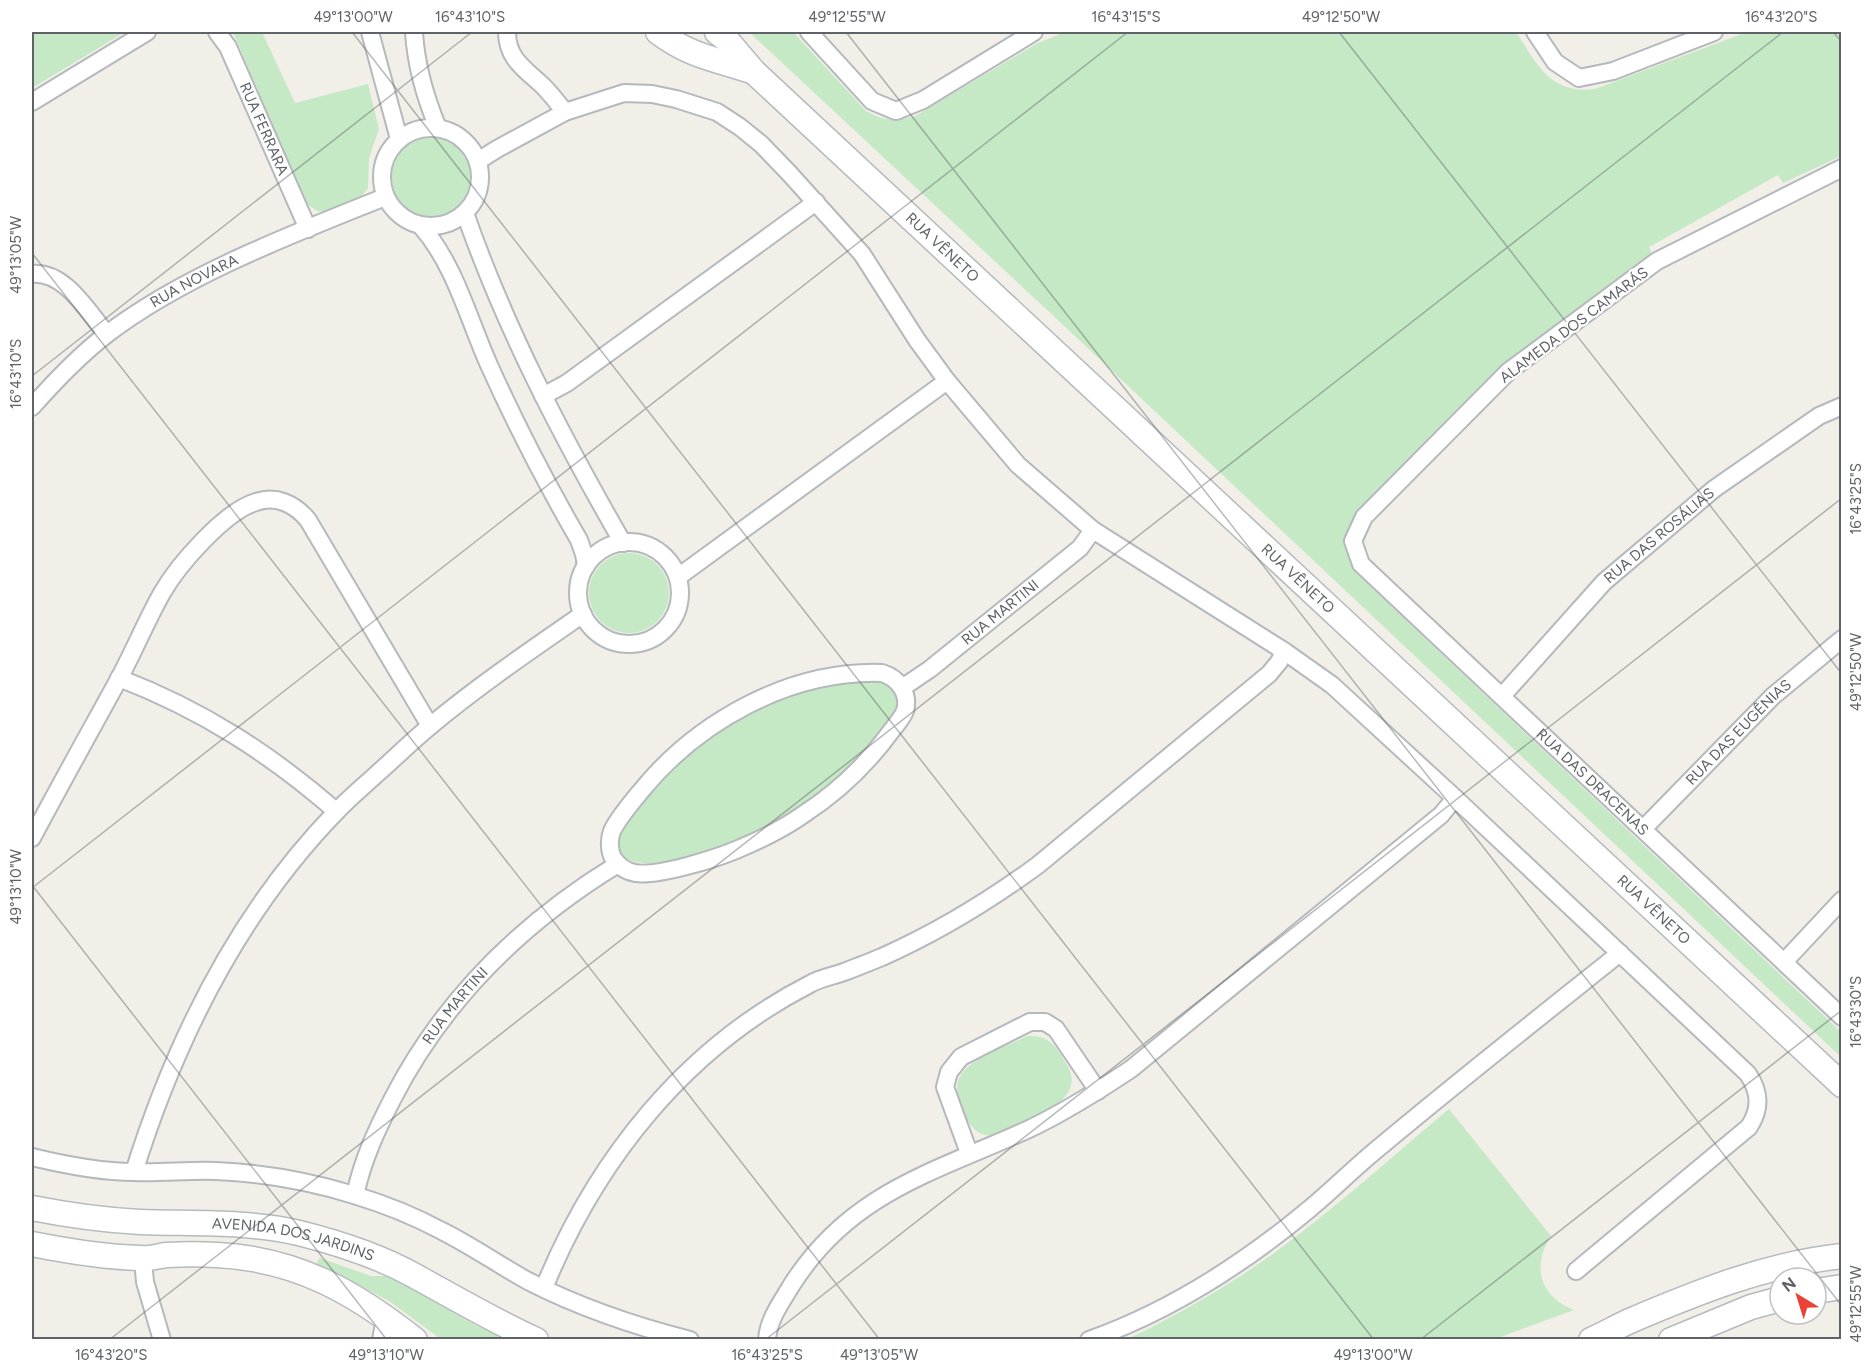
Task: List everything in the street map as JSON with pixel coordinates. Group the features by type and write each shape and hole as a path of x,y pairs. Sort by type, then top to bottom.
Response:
{"street":[{"path":"32,102 147,32"},
{"name":"RUA FERRARA","path":"217,32 228,47 308,229"},
{"path":"370,32 399,139"},
{"path":"414,32 424,91 438,128"},
{"path":"507,32 509,48 519,65 565,112"},
{"name":"RUA VÊNETO","path":"658,32 684,39 699,56 754,72"},
{"name":"RUA VÊNETO","path":"717,32 726,39 754,72 1842,1085"},
{"path":"809,32 872,101 896,111 923,100 1034,32"},
{"path":"1535,32 1554,62 1579,78 1613,70 1714,32"},
{"path":"478,161 497,148 565,112 624,93 670,97 717,112 740,127 760,144 816,202 862,254 916,340 947,381 1018,465 1093,530 1284,651 1332,685 1748,1074 1756,1089 1758,1106 1749,1127 1575,1271"},
{"path":"424,128 438,128 452,133 472,149 478,161 479,189 474,202 465,213 452,222 437,226 421,226 406,221 394,211 385,197 381,182 382,166 388,152 399,139 424,128"},
{"name":"ALAMEDA DOS CAMARÁS","path":"1353,542 1364,518 1509,371 1658,261 1842,168"},
{"name":"RUA NOVARA","path":"32,407 73,364 107,334 182,287 308,229 385,197"},
{"path":"543,396 567,383 816,202"},
{"path":"465,213 491,282 543,396 623,543"},
{"path":"421,226 435,243 448,266 510,411 579,540 586,566"},
{"path":"32,274 46,274 64,284 107,334"},
{"path":"678,577 947,381"},
{"name":"RUA DAS ROSÁLIAS","path":"1502,696 1604,582 1714,489 1819,416 1842,406"},
{"path":"32,838 163,592 188,558 216,529 246,506 267,500 278,500 295,507 308,520 430,726"},
{"name":"RUA MARTINI","path":"902,688 930,669 1080,548 1093,530"},
{"name":"RUA DAS DRACENAS","path":"1353,542 1361,564 1842,1017"},
{"path":"623,543 637,543 663,554 672,564 678,577 680,590 679,604 674,618 665,629 651,639 636,644 619,643 604,637 591,627 582,614 578,598 580,582 586,566 597,554 609,546 623,543"},
{"path":"134,1173 159,1096 211,986 256,912 308,844 336,812 430,726 534,647 582,614"},
{"name":"RUA DAS EUGÊNIAS","path":"1643,829 1773,696 1842,639"},
{"path":"544,1288 573,1223 612,1159 658,1101 715,1047 746,1023 812,982 857,967 913,943 977,908 1008,887 1038,865 1269,674 1279,662 1284,651"},
{"path":"882,673 897,681 902,688 906,703 905,710 885,740 848,780 790,823 757,842 730,853 674,868 636,873 618,864 612,855 610,839 612,831 633,800 673,756 721,719 795,686 847,675 882,673"},
{"path":"119,678 181,704 240,737 282,766 336,812"},
{"path":"767,1340 768,1328 785,1296 812,1258 851,1218 897,1187 969,1153 1030,1128 1098,1091 1163,1044 1441,815 1455,798"},
{"name":"RUA MARTINI","path":"355,1195 362,1164 384,1114 411,1065 443,1017 473,981 520,934 567,896 618,864"},
{"path":"1784,962 1842,900"},
{"path":"1089,1340 1132,1323 1185,1294 1275,1236 1620,952"},
{"path":"969,1153 945,1087 949,1072 961,1057 1030,1022 1045,1022 1056,1029 1098,1091"},
{"path":"32,1157 80,1167 134,1173 214,1171 250,1174 297,1181 355,1195 405,1213 443,1231 544,1288 622,1321 690,1340"},
{"name":"AVENIDA DOS JARDINS","path":"32,1208 94,1218 138,1222 241,1224 299,1233 387,1262 480,1313 536,1340"},
{"path":"303,1272 313,1237"},
{"name":"AVENIDA DOS JARDINS","path":"32,1244 91,1254 142,1259 168,1255 219,1255 270,1262 303,1272 344,1290 385,1329 415,1340"},
{"path":"1591,1340 1630,1321 1736,1278 1789,1264 1842,1256"},
{"path":"142,1259 145,1282 162,1340"},
{"path":"1736,1278 1751,1307"},
{"path":"1671,1340 1768,1302"}],"green space":[{"path":"32,32 125,32 32,88"},
{"path":"233,32 262,32 295,103 368,84 379,129 369,158 368,188 359,200 330,212 317,211 307,204"},
{"path":"749,32 793,32 866,111 885,119 903,119 917,115 1036,44 1065,32 1516,32 1546,75 1567,87 1580,90 1595,89 1747,32 1841,32 1841,156 1783,183 1778,175 1649,247 1653,256 1509,366 1361,511 1351,526 1347,551 1358,575 1841,1032 1841,1057 1059,321"},
{"path":"431,138 446,141 459,149 467,162 470,177 467,192 459,205 446,213 431,216 416,213 403,205 395,192 392,177 395,162 403,149 416,141"},
{"path":"629,553 644,556 657,565 666,578 669,593 666,608 657,621 644,630 629,633 614,630 601,621 592,608 589,593 592,578 601,565 614,556"},
{"path":"880,682 890,688 897,702 885,726 852,763 801,805 752,833 684,858 638,863 624,857 619,843 620,838 647,797 669,773 722,731 751,714 814,689 847,683"},
{"path":"1027,1036 1043,1038 1055,1046 1071,1075 1071,1086 1066,1095 1048,1111 995,1135 981,1134 971,1125 964,1112 957,1090 959,1079 973,1063"},
{"path":"1449,1109 1551,1236 1541,1258 1542,1279 1553,1297 1574,1310 1495,1339 1128,1339 1216,1291 1278,1250"},
{"path":"320,1258 371,1276 390,1276 475,1325 506,1339 441,1339 389,1301 344,1277 318,1267 317,1262"}]}
